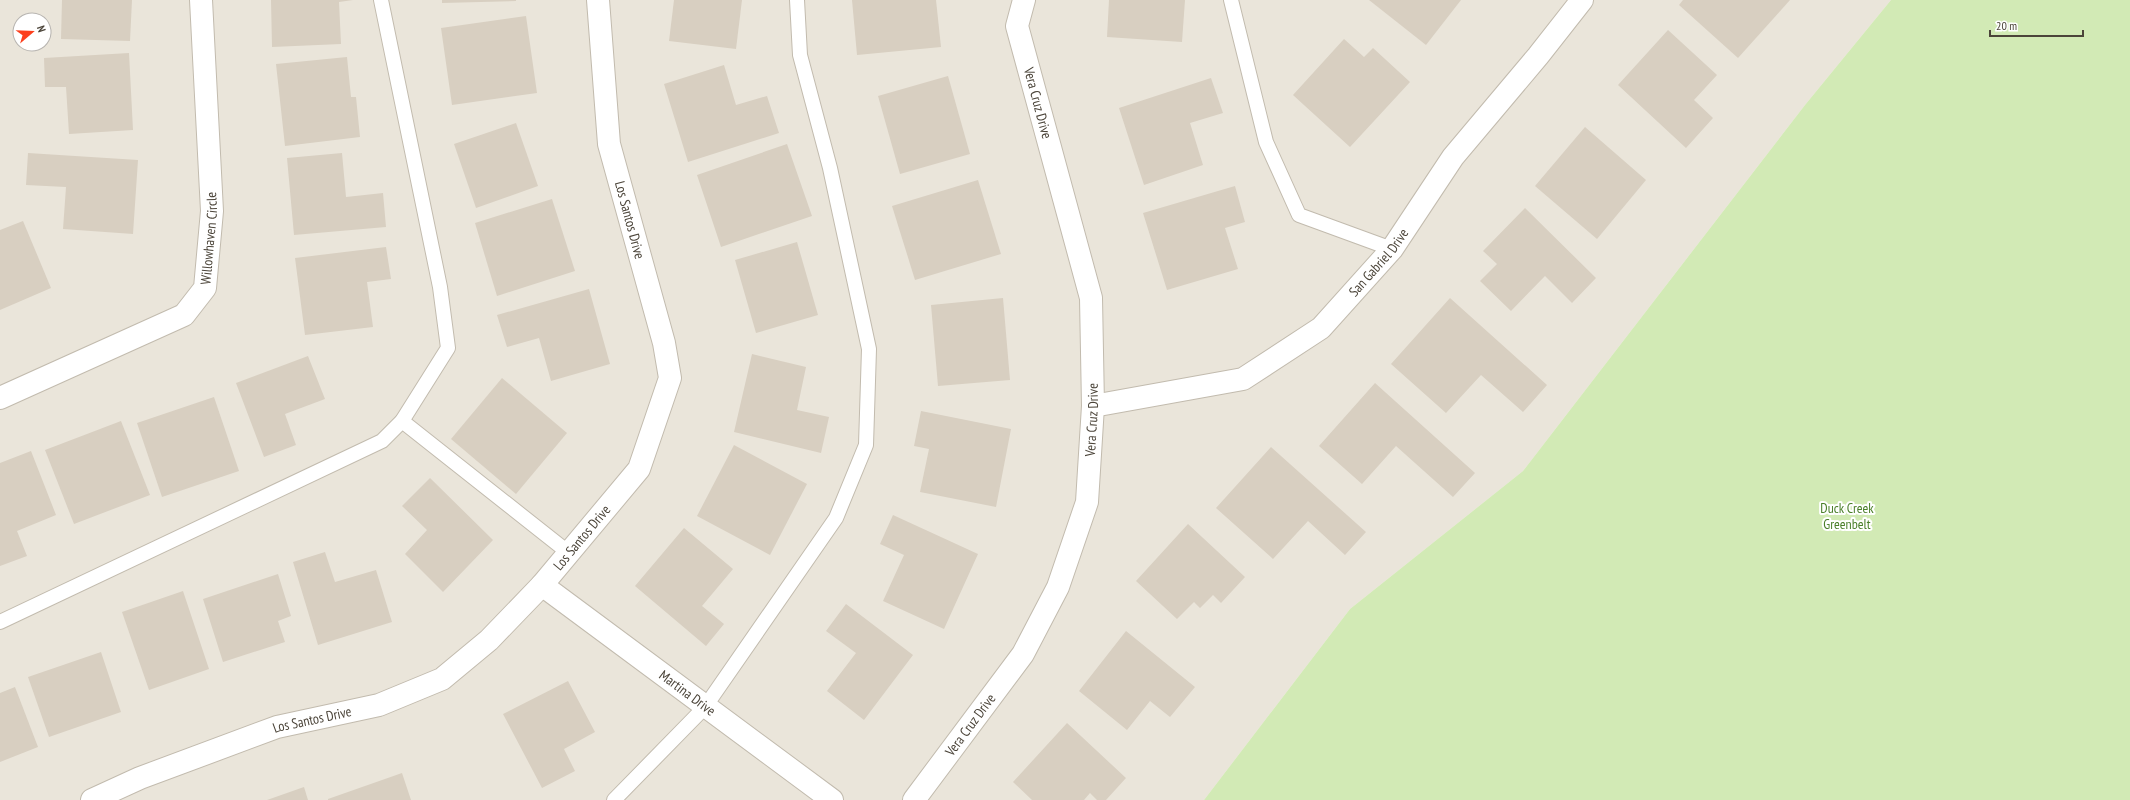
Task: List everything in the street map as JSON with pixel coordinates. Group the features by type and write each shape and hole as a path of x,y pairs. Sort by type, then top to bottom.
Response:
{"street":[{"name":"Willowhaven Circle","path":"0,398 184,315 205,288 212,211 201,0"},
{"name":"Los Santos Drive","path":"92,800 140,778 277,727 379,705 442,679 489,640 542,586 639,469 670,378 664,343 609,144 598,0"},
{"name":"Vera Cruz Drive","path":"914,800 1023,654 1058,587 1087,502 1093,406 1091,298 1017,26 1024,0"},
{"name":"San Gabriel Drive","path":"1093,406 1243,379 1321,328 1392,249 1453,157 1538,56 1582,0"},
{"name":"Martina Drive","path":"542,586 832,800"}],"lane":[{"path":"0,622 382,441 402,421 448,348 440,287 381,0"},
{"path":"614,800 706,707 836,518 866,446 869,349 830,168 800,54 797,0"},
{"path":"1231,0 1266,142 1299,215 1392,249"},
{"path":"402,421 569,553"}],"shaded area":[{"path":"0,0 1891,0 1805,105 1523,471 1350,609 1204,800 0,800"}],"green space":[{"name":"Duck Creek Greenbelt","path":"1891,0 2130,0 2130,800 1204,800 1350,609 1523,471 1805,105"}],"building":[{"path":"62,0 132,0 130,41 61,39"},
{"path":"271,0 353,0 339,2 341,44 272,47"},
{"path":"442,0 516,0 516,1 442,3"},
{"path":"674,0 742,0 736,49 669,41"},
{"path":"852,0 936,0 941,47 857,55"},
{"path":"1109,0 1185,0 1182,42 1107,37"},
{"path":"1369,0 1461,0 1426,45"},
{"path":"1683,0 1790,0 1738,58 1679,5"},
{"path":"526,16 537,93 452,105 441,28"},
{"path":"1668,30 1717,75 1694,100 1713,118 1686,148 1618,85"},
{"path":"1344,39 1364,57 1373,48 1410,82 1350,147 1293,95"},
{"path":"129,53 133,130 69,134 66,87 45,87 44,58"},
{"path":"347,57 351,97 356,97 360,137 285,146 276,64"},
{"path":"724,65 736,105 767,96 779,133 688,162 664,84"},
{"path":"948,76 970,154 900,174 878,96"},
{"path":"1211,78 1223,113 1190,123 1203,165 1144,185 1119,108"},
{"path":"516,123 538,186 476,208 454,144"},
{"path":"1585,127 1646,180 1597,239 1535,186"},
{"path":"787,144 812,216 721,247 697,175"},
{"path":"28,153 138,160 133,234 63,229 66,187 26,185"},
{"path":"342,153 346,197 383,193 386,227 294,235 287,158"},
{"path":"978,180 1001,254 915,280 892,206"},
{"path":"1235,186 1245,222 1225,228 1238,269 1167,290 1143,213"},
{"path":"552,199 575,271 497,296 475,223"},
{"path":"1525,208 1596,278 1572,303 1545,276 1511,311 1480,281 1497,264 1483,251"},
{"path":"23,221 51,288 0,310 0,230"},
{"path":"797,242 818,315 756,333 735,260"},
{"path":"386,247 391,279 367,282 373,327 305,335 295,258"},
{"path":"589,289 610,364 551,381 539,338 507,347 497,315"},
{"path":"1003,298 1010,380 938,386 931,305"},
{"path":"1450,298 1547,385 1523,412 1481,375 1446,413 1391,364"},
{"path":"752,354 806,367 797,410 829,417 821,453 734,432"},
{"path":"308,356 325,399 285,414 296,445 264,457 236,383"},
{"path":"502,378 567,433 516,494 451,439"},
{"path":"1375,383 1475,473 1453,497 1396,446 1362,484 1319,446"},
{"path":"214,397 239,471 162,497 137,423"},
{"path":"921,411 1011,429 996,507 920,492 929,449 914,446"},
{"path":"121,421 150,495 74,524 45,450"},
{"path":"734,445 807,484 770,555 697,516"},
{"path":"1271,447 1366,532 1345,555 1308,521 1273,559 1216,508"},
{"path":"31,451 56,515 17,531 27,556 0,566 0,463"},
{"path":"430,478 493,540 443,592 405,554 427,530 402,506"},
{"path":"893,515 978,554 944,629 883,601 904,555 880,544"},
{"path":"1188,524 1245,577 1221,603 1213,595 1200,608 1194,602 1177,619 1136,581"},
{"path":"684,528 733,569 702,606 724,624 706,646 635,586"},
{"path":"325,552 335,582 376,570 392,622 318,645 293,562"},
{"path":"278,574 291,616 278,621 285,642 223,662 203,599"},
{"path":"183,591 209,669 149,690 122,612"},
{"path":"846,604 913,655 864,720 827,691 856,653 826,631"},
{"path":"1126,631 1195,687 1170,717 1150,701 1127,730 1079,691"},
{"path":"101,652 121,712 49,737 28,677"},
{"path":"568,681 595,732 564,749 575,771 542,788 503,714"},
{"path":"15,687 38,747 0,762 0,693"},
{"path":"1067,723 1126,778 1106,800 1097,800 1090,793 1084,800 1032,800 1013,782"},
{"path":"402,773 411,800 328,800 328,799"},
{"path":"304,787 308,800 267,800"}]}
